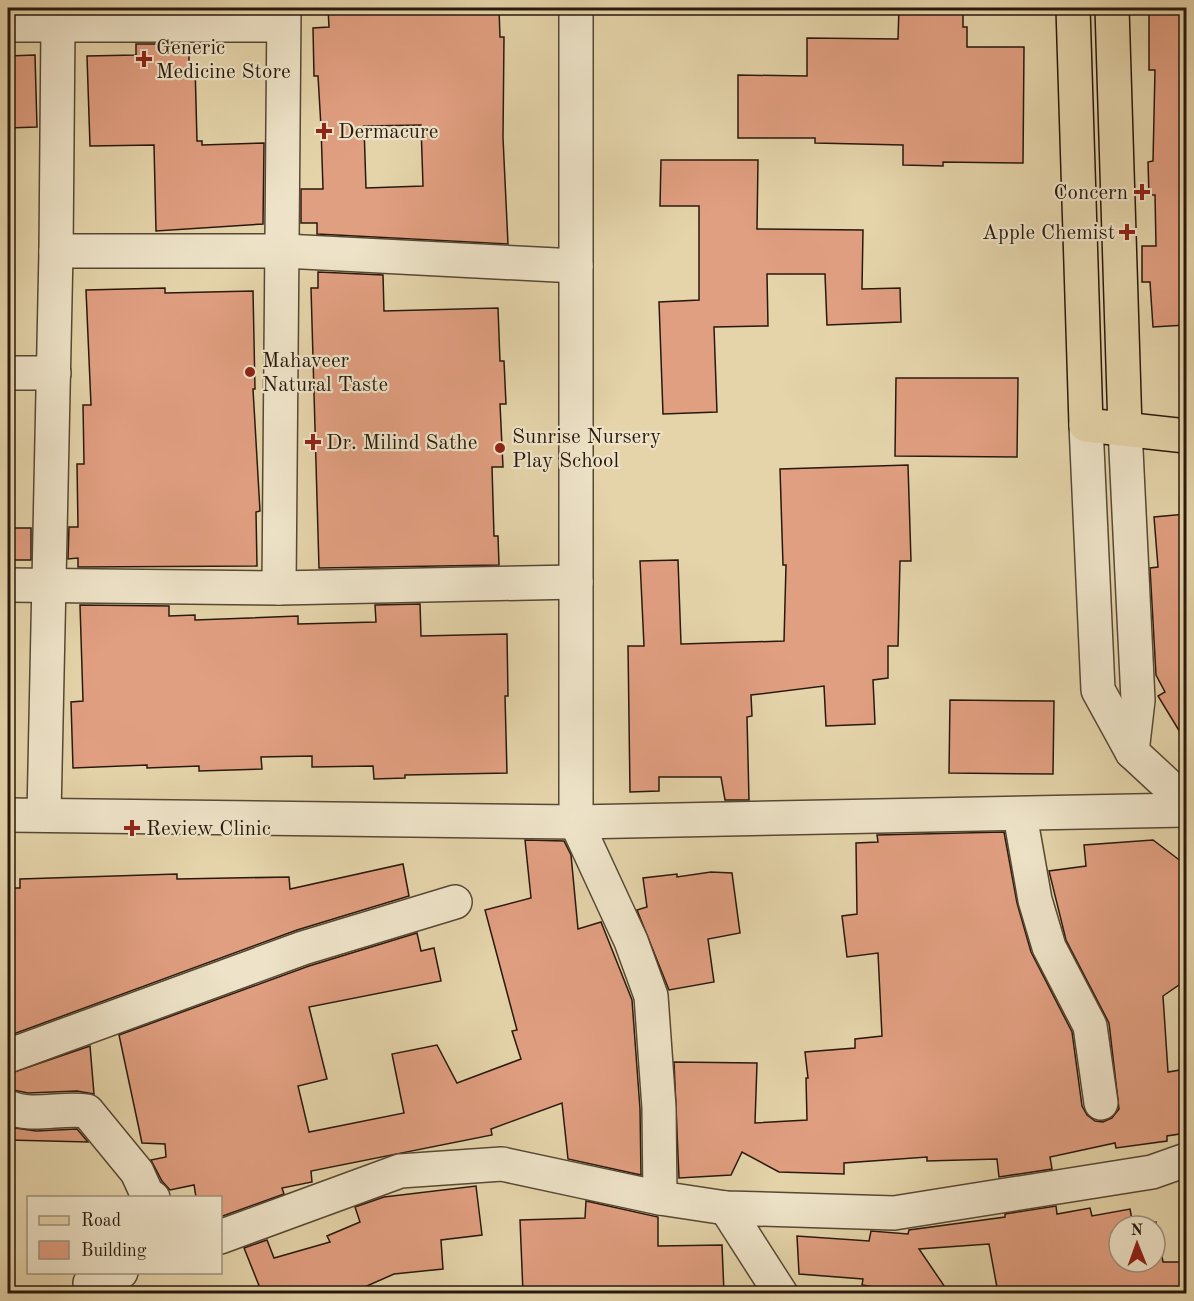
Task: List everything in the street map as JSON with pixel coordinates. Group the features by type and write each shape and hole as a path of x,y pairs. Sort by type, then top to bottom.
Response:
{"main road":[{"path":"1073,8 1086,425 1186,436"},
{"path":"1112,8 1125,429"}],"street":[{"path":"576,8 576,822 631,941 651,996 659,1108 660,1198"},
{"path":"8,25 283,16 284,251 279,588"},
{"path":"44,815 54,373 58,25"},
{"path":"56,252 284,251 576,266"},
{"path":"8,374 54,373"},
{"path":"1086,425 1098,690 1132,752 1186,802"},
{"path":"1125,429 1138,700 1132,752"},
{"path":"8,585 279,588 576,582"},
{"path":"8,815 576,822 1186,810"},
{"path":"1020,815 1035,900 1049,947 1090,1026 1101,1102"},
{"path":"8,1056 303,948 455,902"},
{"path":"8,1107 33,1112 73,1109 87,1111 137,1172 147,1194 151,1196"},
{"path":"222,1236 400,1171 502,1164 660,1198 726,1208 894,1213 1152,1172 1186,1160"},
{"path":"726,1208 781,1293"},
{"path":"90,1283 115,1274"}],"building":[{"path":"328,8 499,8 500,37 504,37 503,138 508,244 317,234 317,223 301,223 301,189 323,189 318,76 314,76 313,28 329,27","holes":["421,125 423,186 366,188 364,126"]},
{"path":"899,8 963,8 963,27 967,27 967,47 1024,47 1023,163 943,162 943,166 903,165 903,145 815,143 815,138 738,138 738,75 807,76 807,38 898,39"},
{"path":"1149,8 1186,8 1186,325 1153,327 1150,282 1142,282 1142,246 1156,246 1155,195 1149,195 1148,162 1153,161 1155,70 1149,70"},
{"path":"136,44 189,44 189,65 195,65 197,141 202,141 202,145 264,143 263,224 156,231 154,145 90,146 87,56 136,55"},
{"path":"35,55 37,127 8,128 8,56"},
{"path":"661,160 758,160 757,229 863,230 862,289 900,288 901,322 827,325 825,274 767,274 768,326 714,327 717,412 663,414 659,302 699,300 699,206 660,206"},
{"path":"318,272 383,275 384,311 498,308 500,361 504,361 506,404 500,404 503,467 492,467 494,536 498,536 499,565 319,568 311,288 318,288"},
{"path":"165,288 165,293 253,291 255,389 253,389 260,511 256,512 257,566 78,567 78,558 68,559 69,527 78,527 77,464 84,464 83,405 91,405 86,290"},
{"path":"896,378 1018,378 1017,457 895,456"},
{"path":"908,465 911,561 900,561 898,646 888,646 888,678 873,680 875,724 826,726 824,686 751,695 752,716 747,717 749,800 725,800 721,777 659,777 659,791 630,792 628,646 644,646 640,561 678,560 681,644 784,641 786,565 783,565 780,469"},
{"path":"1186,514 1186,742 1158,696 1165,692 1156,675 1150,568 1158,567 1154,517"},
{"path":"8,528 31,528 31,560 8,560"},
{"path":"420,604 421,636 507,634 508,696 505,696 507,773 405,775 405,778 374,779 373,766 312,767 312,756 261,757 262,769 199,771 199,766 147,768 147,765 73,768 71,702 83,701 80,605 169,606 169,616 195,615 195,620 298,616 298,624 376,622 375,605"},
{"path":"950,700 1054,701 1053,774 949,773"},
{"path":"1004,832 1017,903 1031,952 1072,1032 1082,1106 1087,1115 1095,1121 1103,1122 1112,1118 1119,1109 1109,1023 1066,940 1049,871 1086,866 1084,845 1153,840 1186,865 1186,980 1163,996 1168,1072 1186,1069 1186,1133 1167,1136 1167,1141 1116,1148 1115,1143 1050,1157 1052,1169 999,1177 997,1159 927,1161 927,1157 844,1163 844,1174 779,1172 742,1152 731,1175 679,1178 674,1062 757,1063 755,1123 807,1120 806,1078 808,1078 805,1052 855,1048 855,1039 882,1036 878,953 847,957 842,916 857,914 856,843 878,842 877,835"},
{"path":"525,840 564,841 571,855 578,929 601,922 632,1000 640,1109 641,1175 568,1159 562,1103 491,1129 492,1135 311,1171 312,1182 282,1188 284,1194 222,1216 222,1196 196,1196 194,1185 170,1190 162,1181 151,1160 166,1157 165,1144 142,1143 119,1035 309,966 417,933 421,951 434,948 441,981 309,1007 327,1079 298,1086 309,1132 404,1113 392,1054 437,1045 457,1083 521,1059 512,1031 517,1030 485,910 531,898"},
{"path":"403,864 409,896 297,930 8,1036 8,888 20,888 20,879 177,874 177,879 289,877 290,889"},
{"path":"711,872 732,873 740,933 708,939 714,982 669,990 637,910 647,907 643,878 677,874 677,877"},
{"path":"90,1046 94,1094 77,1091 28,1093 8,1089 8,1074"},
{"path":"8,1127 36,1131 77,1129 88,1142 8,1140"},
{"path":"476,1186 482,1235 441,1240 443,1269 394,1274 351,1293 349,1288 330,1293 262,1293 244,1248 267,1240 274,1258 330,1242 327,1236 360,1222 355,1207 384,1197"},
{"path":"586,1201 658,1217 658,1246 722,1245 724,1293 523,1293 520,1220 585,1218"},
{"path":"1056,1206 1057,1214 1090,1208 1092,1216 1130,1209 1131,1214 1107,1214 1107,1274 1167,1274 1167,1262 1186,1262 1186,1293 998,1293 989,1244 919,1249 949,1293 888,1293 887,1289 862,1285 863,1279 799,1274 797,1236 869,1241 871,1231 908,1234 909,1230 1005,1217 1005,1214"}],"place":[{"name":"Generic Medicine Store","path":"144,59"},
{"name":"Dermacure","path":"324,131"},
{"name":"Concern","path":"1142,192"},
{"name":"Apple Chemist","path":"1127,232"},
{"name":"Mahaveer Natural Taste","path":"250,372"},
{"name":"Dr. Milind Sathe","path":"313,442"},
{"name":"Sunrise Nursery Play School","path":"500,448"},
{"name":"Review Clinic","path":"132,828"}]}
